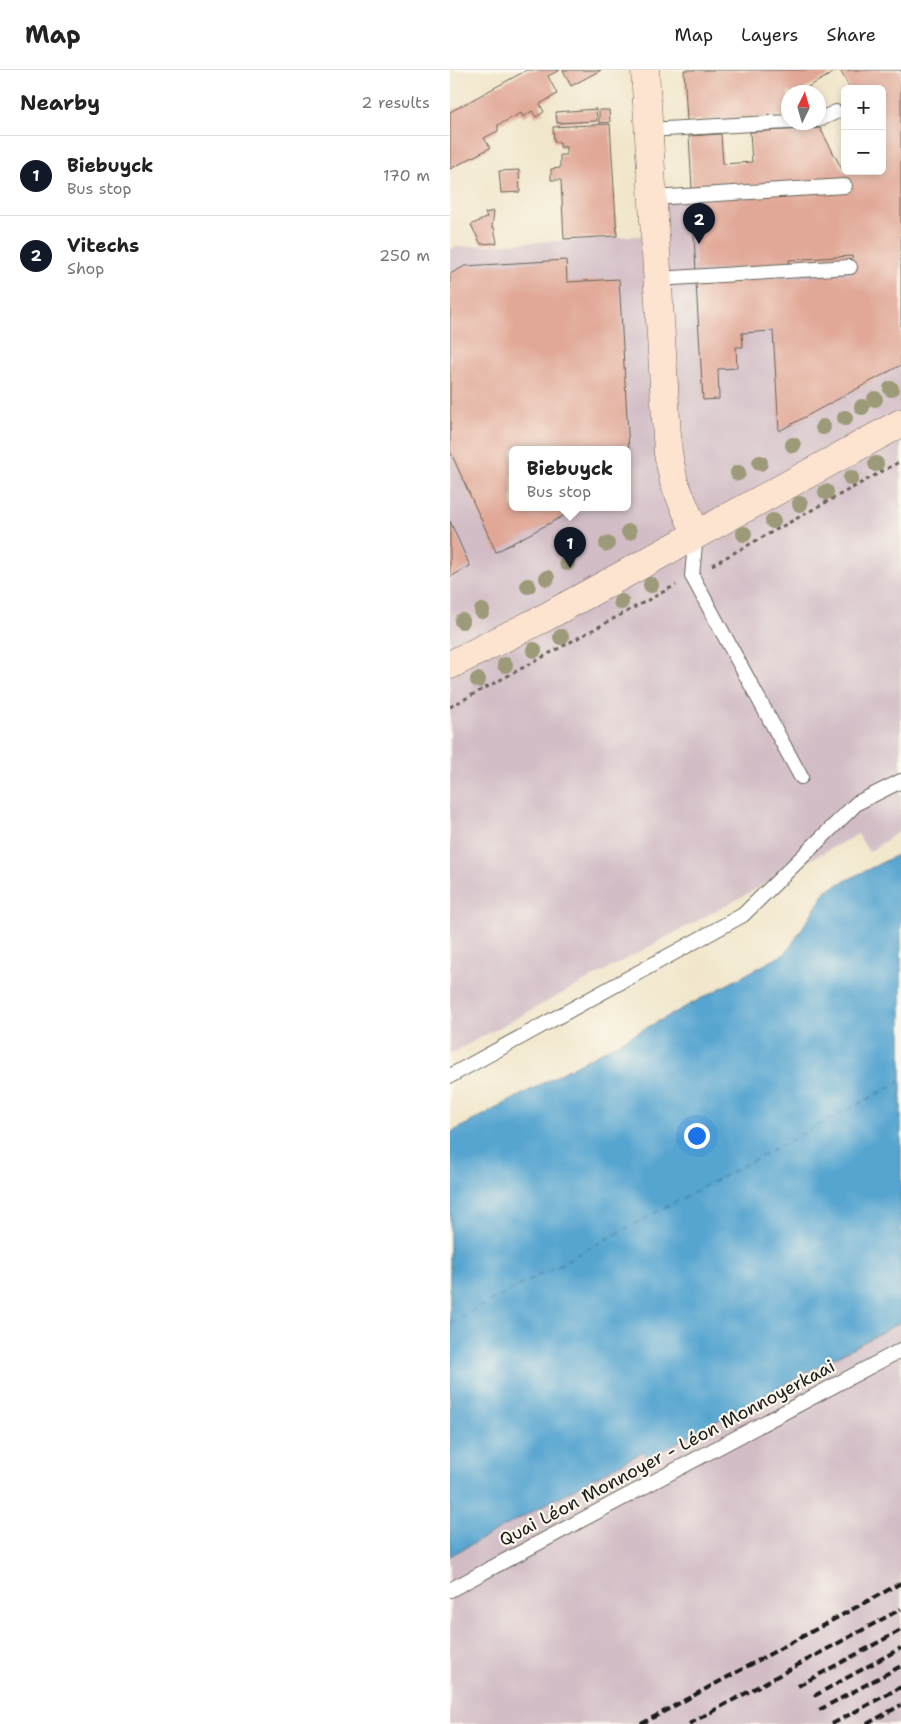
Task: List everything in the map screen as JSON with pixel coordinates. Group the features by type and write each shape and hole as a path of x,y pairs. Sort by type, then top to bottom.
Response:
{"main road":[{"path":"644,70 670,468 679,496 696,534"},
{"path":"450,665 544,618 901,423"}],"lane":[{"path":"826,116 836,112"},
{"path":"648,130 781,122"},
{"path":"652,198 845,186"},
{"path":"658,279 850,267"},
{"path":"696,534 692,576 801,777"},
{"path":"450,1076 743,915 857,803 901,781"},
{"name":"Quai Léon Monnoyer - Léon Monnoyerkaai","path":"450,1590 901,1350"}],"shaded area":[{"path":"901,163 901,830 869,852 858,834 450,1054 450,250 456,247 654,235 652,195 858,182 874,175 886,175 886,170"},
{"path":"901,1322 901,1724 450,1724 450,1556 644,1450 648,1458"}],"water":[{"path":"901,853 901,1322 648,1458 644,1451 450,1556 450,1133 786,953 827,890"}],"building":[{"path":"527,70 560,70 548,76 557,94 540,104 544,112 536,117 532,111 523,117 521,113 498,125 498,131 484,138 490,148 450,169 450,112"},
{"path":"563,70 601,70 571,86"},
{"path":"684,70 838,70 812,85 781,85 781,116 687,121"},
{"path":"840,70 901,70 901,365 779,431 773,331 742,333 743,347 736,347 737,368 718,369 719,399 703,400 696,283 854,274 852,256 789,260 790,265 696,271 692,201 851,185 847,179 692,189 689,136 721,134 723,164 752,162 750,132 821,130 841,167 841,175 886,175 886,85 848,85"},
{"path":"596,109 597,121 557,123 556,112"},
{"path":"599,110 609,110 610,122 599,123"},
{"path":"610,124 617,236 564,239 561,180 551,180 551,169 560,168 560,155 566,155 566,147 560,147 560,142 554,142 553,127"},
{"path":"519,170 520,192 501,193 499,171"},
{"path":"494,211 492,227 494,227 497,243 481,244 471,225 487,217 485,213"},
{"path":"566,260 567,282 619,279 629,446 509,446 509,511 573,511 496,552 450,451 450,274 465,266"},
{"path":"450,521 470,566 450,577"}],"ferry route":[{"path":"450,1323 901,1081"}],"railway":[{"path":"641,1724 901,1583"},
{"path":"689,1724 901,1609"},
{"path":"798,1686 901,1630"},
{"path":"814,1696 901,1648"},
{"path":"819,1710 901,1666"},
{"path":"832,1724 901,1687"},
{"path":"867,1724 901,1705"}],"place":[{"name":"Vitechs","path":"699,244"},
{"name":"Biebuyck","path":"570,568"}]}
